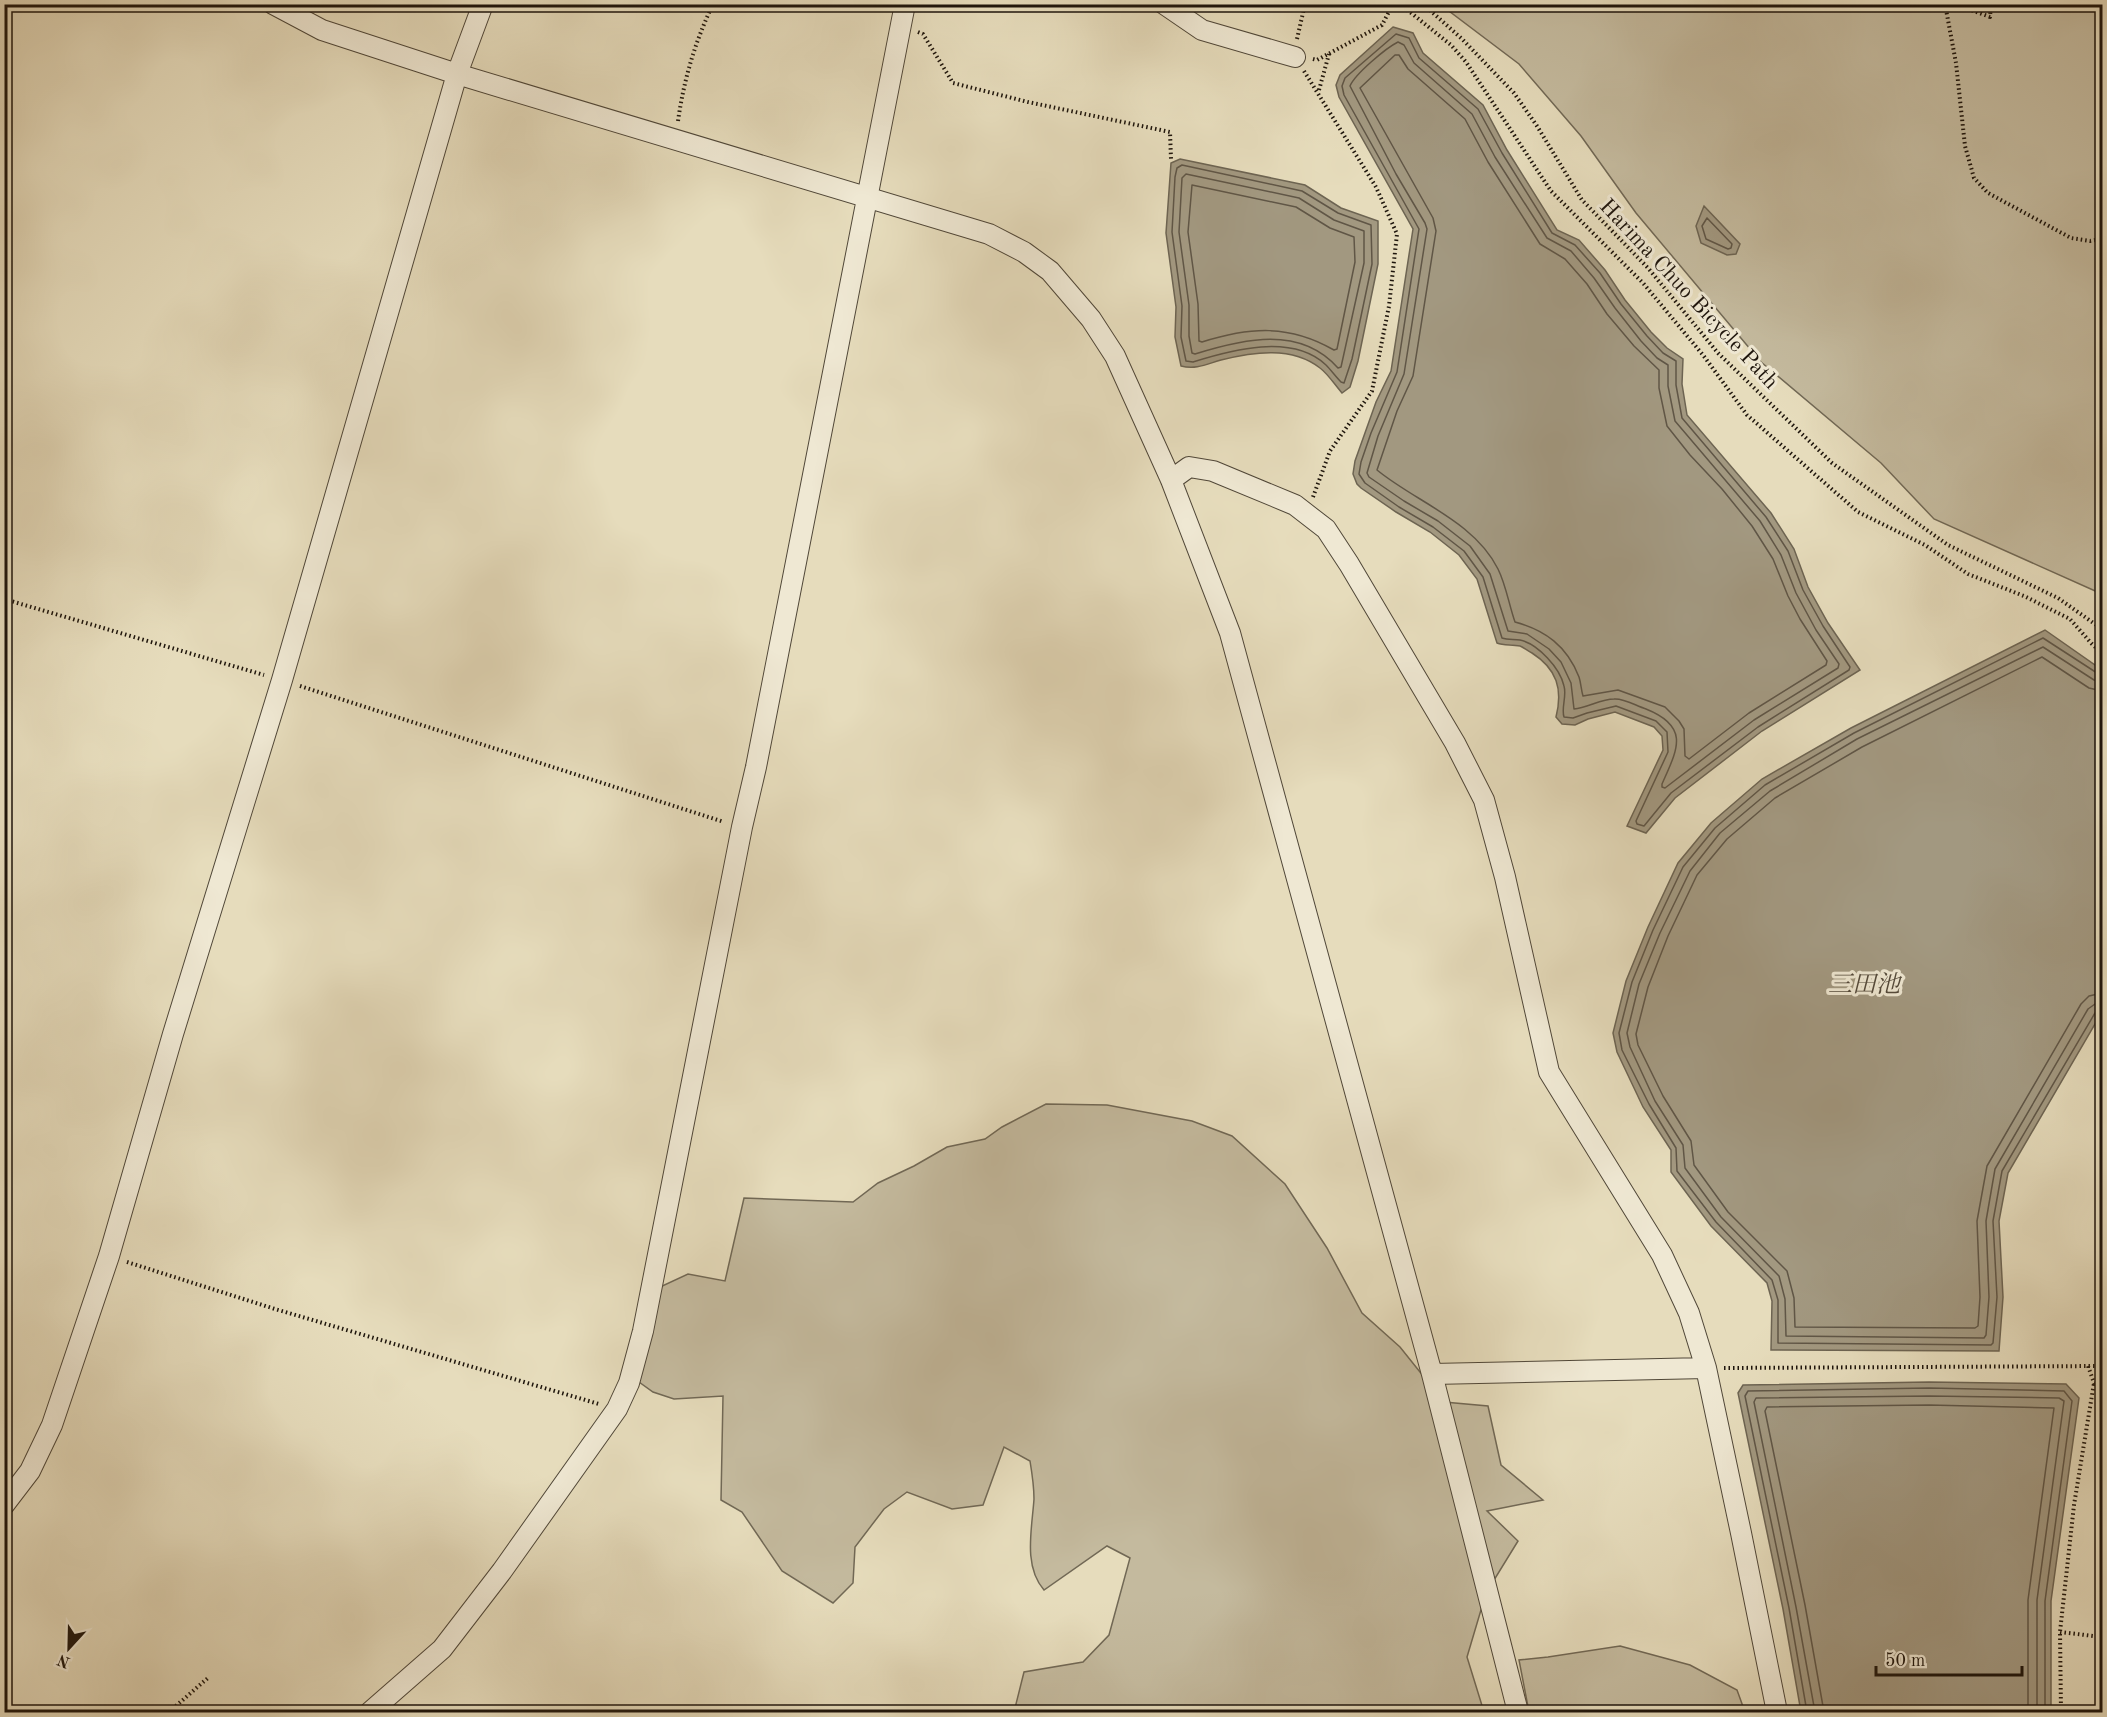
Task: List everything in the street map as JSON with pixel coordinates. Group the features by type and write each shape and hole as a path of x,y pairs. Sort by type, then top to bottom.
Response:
{"street":[{"path":"273,4 322,30 457,74 989,234 1024,252 1050,271 1091,319 1115,356 1172,480 1230,633 1432,1374 1518,1713"},
{"path":"4,1505 30,1472 52,1425 109,1256 177,1023 282,680 457,74 483,4"},
{"path":"1164,4 1202,30 1295,57"},
{"path":"370,1713 442,1649 502,1571 617,1409 629,1383 643,1331 742,827 756,767 903,9"},
{"path":"1172,480 1189,467 1213,471 1295,506 1326,529 1455,743 1484,800 1505,877 1549,1072 1662,1255 1689,1313 1706,1368 1777,1713"},
{"path":"1432,1374 1706,1368"}],"path":[{"path":"675,139 682,88 697,40 713,4"},
{"path":"1305,4 1295,57 1376,187 1397,234 1389,306 1372,391 1330,451 1307,514"},
{"path":"1295,57 1317,60 1329,54 1382,25 1393,4"},
{"path":"1400,4 1451,45 1466,62 1551,191 1643,283 1703,355 1747,416 1858,512 1925,545 1968,574 2024,596 2070,618 2092,644 2103,653"},
{"name":"Harima Chuo Bicycle Path","path":"1423,4 1462,39 1514,93 1537,126 1581,200 1648,268 1718,353 1832,463 1948,545 2058,598 2103,630"},
{"path":"1945,4 1956,63 1965,146 1974,178 1988,193 2071,238 2090,241 2103,239"},
{"path":"1955,4 1990,17 1991,4"},
{"path":"903,9 923,34 953,83 1028,102 1170,132 1171,159"},
{"path":"1318,91 1329,54"},
{"path":"4,599 282,680 742,827"},
{"path":"109,1256 275,1309 617,1409"},
{"path":"2061,1713 2060,1632 2074,1505 2094,1383 2088,1366"},
{"path":"1706,1368 2103,1366"},
{"path":"2094,1383 2103,1387"},
{"path":"2060,1632 2103,1637"},
{"path":"169,1713 209,1677"}],"shaded area":[{"path":"1441,5 2102,5 2102,594 1934,519 1881,463 1761,362 1636,213 1581,136 1519,64"},
{"path":"1046,1104 1107,1105 1192,1121 1232,1136 1285,1184 1327,1248 1362,1313 1400,1347 1444,1402 1488,1406 1501,1465 1543,1500 1487,1511 1518,1541 1486,1593 1467,1657 1484,1712 1014,1712 1024,1672 1083,1662 1109,1635 1130,1558 1107,1546 1044,1590 1037,1580 1031,1559 1034,1499 1030,1461 1004,1447 983,1505 952,1509 907,1492 884,1509 855,1547 853,1583 833,1603 782,1571 742,1512 721,1500 723,1396 674,1399 653,1392 639,1382 660,1287 688,1274 725,1281 744,1198 853,1202 878,1183 947,1147 985,1139 1002,1127"},
{"path":"1620,1646 1690,1665 1737,1690 1745,1712 1529,1712 1519,1660"}],"water":[{"path":"1393,27 1413,33 1423,53 1483,105 1507,150 1557,230 1579,240 1605,270 1625,300 1651,332 1667,348 1683,359 1682,384 1687,415 1771,513 1794,549 1808,587 1828,623 1860,670 1762,731 1675,798 1646,833 1627,826 1663,750 1662,736 1654,727 1615,712 1575,725 1562,724 1556,717 1559,697 1556,680 1552,673 1540,659 1523,647 1497,643 1477,579 1459,555 1430,532 1361,488 1353,474 1355,461 1376,402 1391,371 1413,229 1339,97 1336,85 1340,75"},
{"path":"1180,159 1305,185 1341,208 1378,221 1378,264 1358,361 1350,387 1342,393 1320,368 1297,356 1259,353 1233,357 1197,367 1181,366 1175,337 1176,307 1166,233 1171,163"},
{"path":"1704,206 1740,244 1736,254 1727,255 1701,243 1696,226"},
{"name":"三田池","path":"2045,630 2102,670 2102,1012 2008,1173 1999,1221 2003,1297 1999,1351 1771,1350 1772,1301 1767,1283 1711,1226 1671,1172 1671,1150 1643,1107 1617,1052 1613,1033 1626,981 1678,863 1711,823 1762,779 1851,728"},
{"path":"1929,1382 2066,1384 2079,1398 2051,1601 2051,1712 1801,1712 1783,1609 1738,1393 1743,1385"}]}
